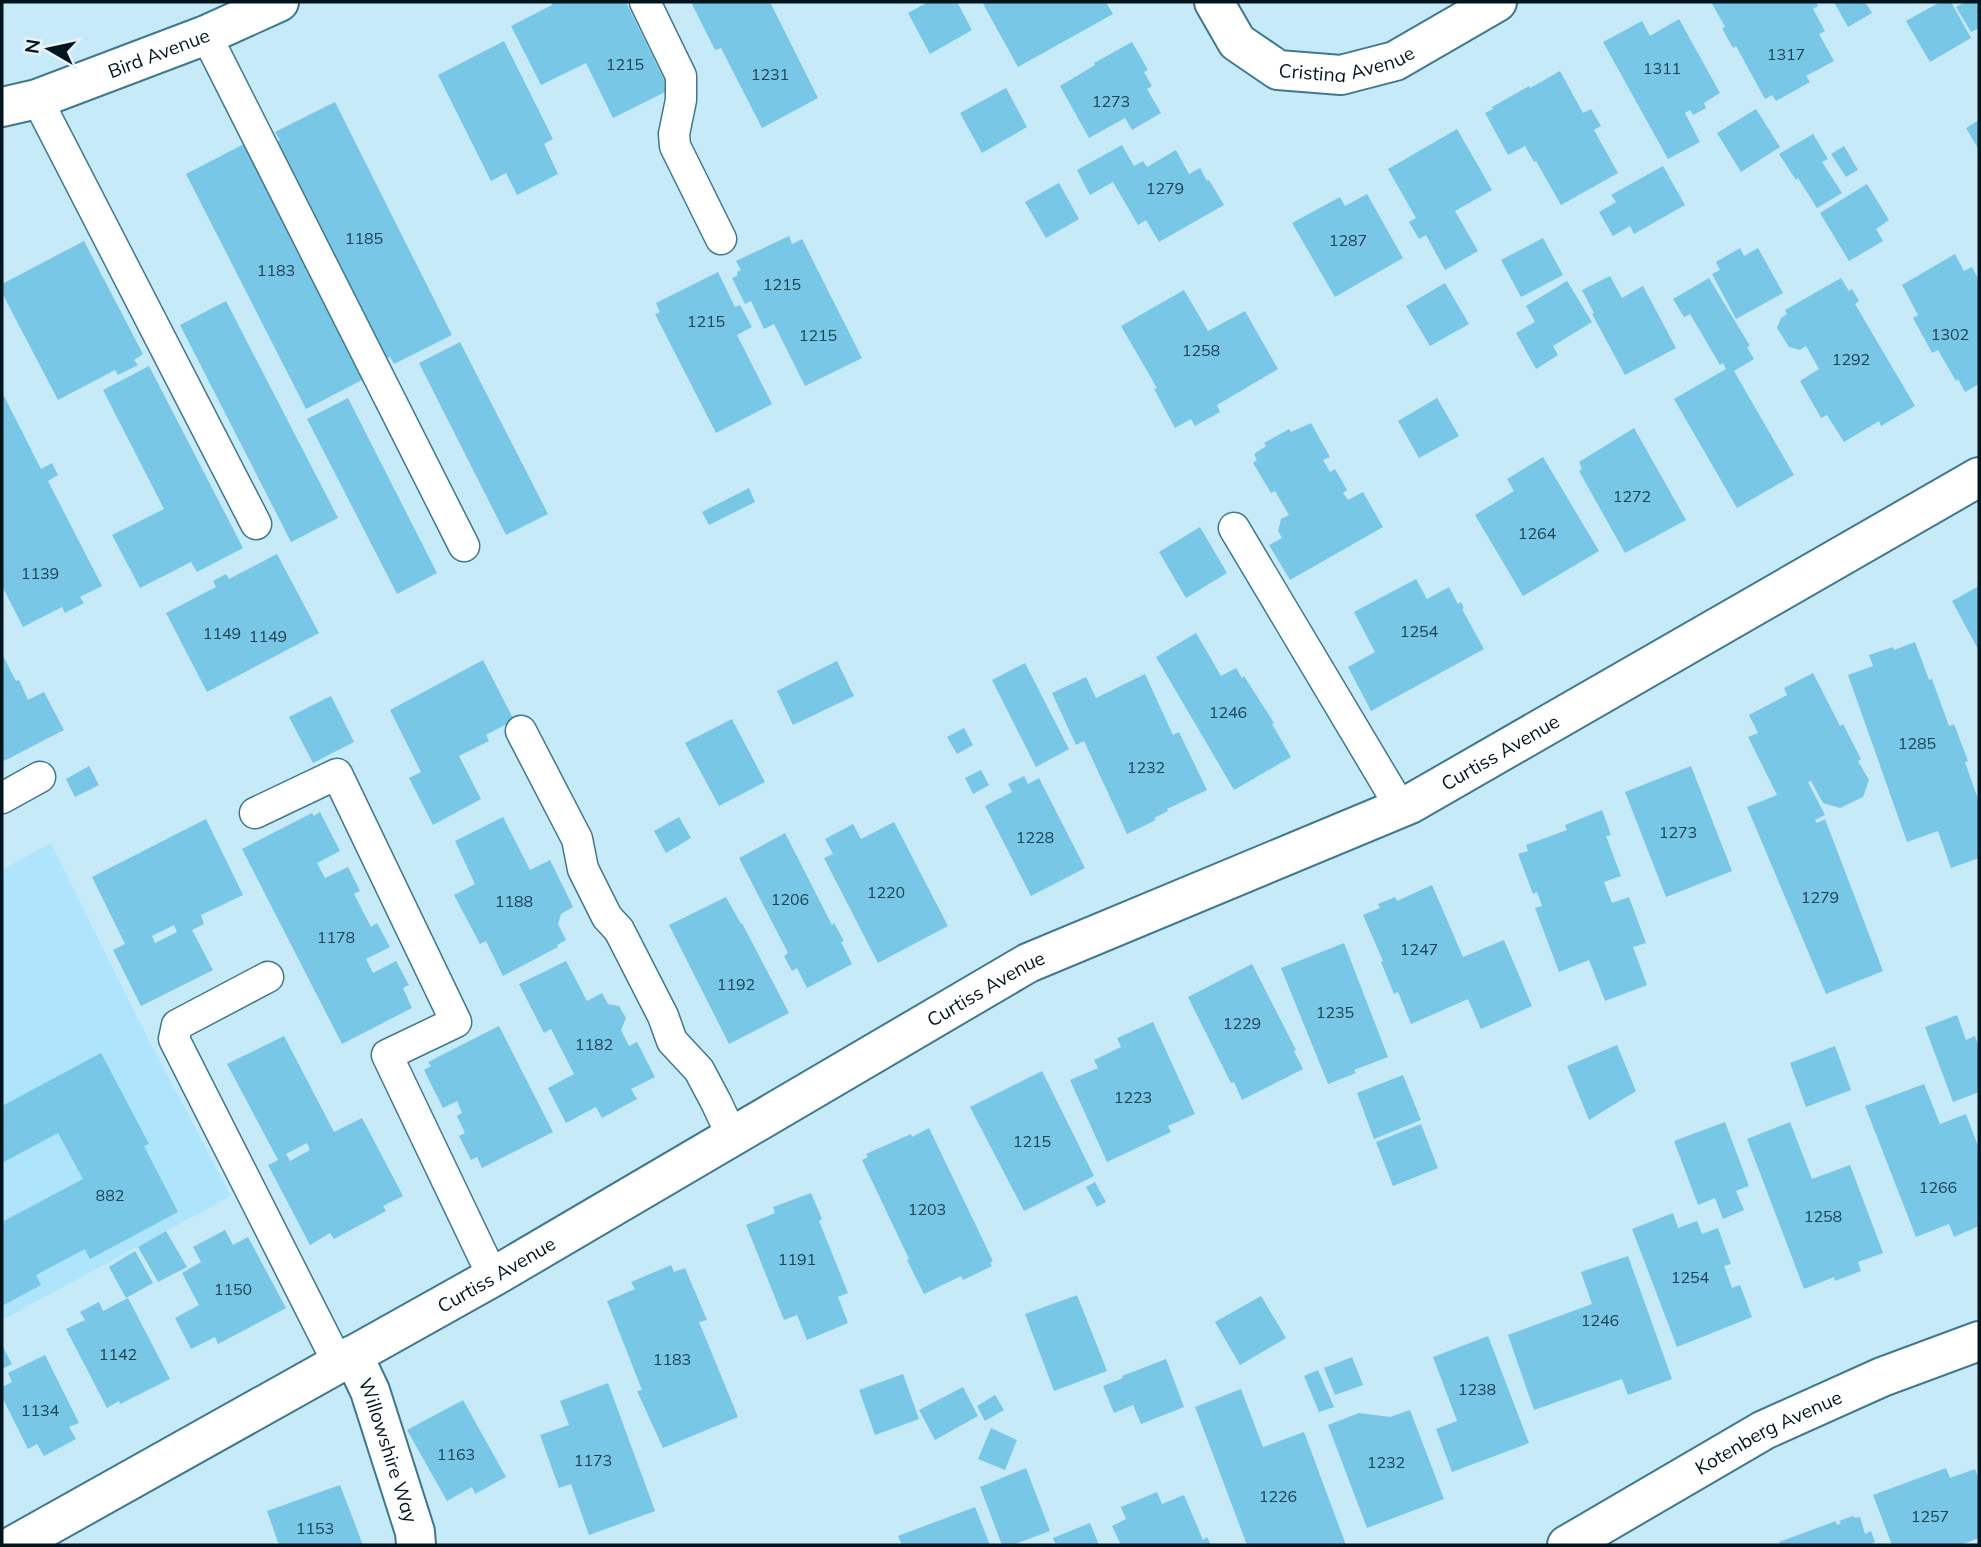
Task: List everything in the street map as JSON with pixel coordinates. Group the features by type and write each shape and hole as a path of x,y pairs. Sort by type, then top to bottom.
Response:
{"street":[{"name":"Bird Avenue","path":"2,128 19,103 206,35 279,2"},
{"name":"Cristina Avenue","path":"1214,2 1237,42 1278,70 1341,75 1395,61 1497,2"},
{"name":"Curtiss Avenue","path":"14,1545 494,1277 1028,963 1410,804 1979,477"},
{"name":"Kotenberg Avenue","path":"1567,1545 1764,1430 1882,1377 1979,1341"},
{"name":"Willowshire Way","path":"346,1359 370,1391 415,1532 416,1545"}],"lane":[{"path":"645,2 681,76 675,146 720,239"},
{"path":"206,35 464,546"},
{"path":"19,103 256,524"},
{"path":"1234,528 1401,808"},
{"path":"521,731 578,839 583,869 607,917 619,930 663,1016 671,1041 699,1070 732,1136"},
{"path":"255,813 337,774 456,1022 387,1055 494,1277"},
{"path":"2,798 40,777"},
{"path":"268,977 177,1025 174,1039 346,1359"}],"shaded area":[{"path":"51,843 139,1021 231,1196 2,1320 2,870"}],"building":[{"path":"551,2 626,2 669,90 613,118 586,63 541,85 511,26 552,5"},
{"path":"691,2 770,2 818,98 762,128 721,48 715,50"},
{"path":"928,2 957,2 972,30 930,54 908,13"},
{"path":"982,2 1106,2 1113,14 1018,67"},
{"path":"1711,2 1816,2 1818,6 1813,9 1825,31 1819,34 1834,61 1806,76 1810,82 1776,101 1772,95 1765,99 1736,46 1733,48"},
{"path":"1834,2 1865,2 1872,13 1848,27"},
{"path":"1940,2 1951,2 1971,38 1930,62 1906,21"},
{"path":"1965,2 1979,2 1979,28 1971,32 1956,7"},
{"path":"1679,19 1720,93 1704,103 1706,108 1693,115 1690,110 1685,113 1700,142 1668,159 1603,42 1642,21 1650,36"},
{"path":"504,41 553,139 544,144 558,174 517,195 506,173 491,181 438,75"},
{"path":"1132,42 1148,70 1144,72 1152,86 1147,89 1161,113 1132,130 1125,118 1089,138 1060,86"},
{"path":"1560,71 1583,113 1591,109 1601,126 1594,130 1618,173 1561,205 1525,146 1508,155 1485,113"},
{"path":"1006,88 1027,127 982,153 960,113"},
{"path":"335,102 452,335 394,364 390,357 385,358 276,142 280,140 275,132"},
{"path":"1756,109 1780,147 1741,172 1717,133"},
{"path":"1979,120 1979,150 1966,128"},
{"path":"1457,129 1492,190 1455,211 1478,251 1445,270 1426,235 1419,239 1409,222 1416,218 1388,169"},
{"path":"1813,134 1828,159 1822,162 1842,193 1817,208 1779,154"},
{"path":"244,144 366,378 306,409 186,174"},
{"path":"1122,145 1134,166 1143,161 1147,167 1176,150 1189,174 1200,168 1224,205 1159,242 1146,220 1138,225 1113,182 1090,195 1077,170"},
{"path":"1844,146 1858,170 1846,177 1831,154"},
{"path":"1663,166 1685,205 1634,234 1630,226 1613,236 1599,212 1616,202 1611,195"},
{"path":"1059,183 1079,219 1046,238 1025,202"},
{"path":"1867,184 1889,220 1876,229 1883,241 1849,261 1820,213"},
{"path":"1367,194 1403,258 1335,297 1292,223 1340,197 1345,206"},
{"path":"789,236 792,244 802,239 862,358 805,386 774,324 764,329 751,301 745,304 732,278 741,270 736,261"},
{"path":"1543,238 1563,275 1521,297 1501,260"},
{"path":"84,241 143,354 134,360 138,365 118,375 115,370 58,400 2,293 2,284"},
{"path":"1740,248 1744,256 1758,248 1783,293 1736,319 1712,274 1720,270 1716,262"},
{"path":"1955,254 1964,271 1972,267 1979,280 1979,384 1965,392 1938,350 1932,353 1913,318 1918,315 1902,285"},
{"path":"718,272 735,307 740,305 752,327 737,335 772,404 716,433 655,314 660,312 656,303"},
{"path":"1610,276 1622,298 1643,286 1676,348 1625,375 1582,290"},
{"path":"1709,278 1750,346 1747,347 1754,359 1734,371 1794,475 1737,508 1674,399 1726,369 1723,363 1720,365 1690,314 1684,317 1673,299"},
{"path":"1841,278 1859,301 1855,304 1915,406 1881,426 1879,421 1844,442 1827,415 1821,418 1800,381 1819,369 1806,346 1800,350 1789,347 1777,328 1781,318 1787,314 1785,310"},
{"path":"1567,281 1592,322 1553,346 1558,355 1536,369 1516,333 1535,322 1526,306"},
{"path":"1445,283 1469,324 1430,346 1406,306"},
{"path":"1184,290 1208,331 1245,311 1278,369 1217,405 1220,412 1195,426 1191,419 1175,428 1154,389 1157,388 1121,326"},
{"path":"226,301 338,518 291,542 180,325"},
{"path":"460,342 548,514 506,535 419,363"},
{"path":"149,366 243,548 197,572 191,562 140,588 112,535 164,509 103,390"},
{"path":"2,392 41,469 52,463 58,475 48,481 102,586 80,597 84,603 65,613 62,607 23,627 2,586"},
{"path":"348,398 437,573 397,594 307,419"},
{"path":"1437,398 1459,436 1419,458 1398,421"},
{"path":"1311,423 1330,457 1323,460 1330,472 1335,469 1347,490 1343,493 1348,500 1363,492 1383,527 1290,580 1269,545 1282,538 1278,531 1281,519 1289,515 1275,491 1271,493 1253,463 1257,460 1254,454 1266,446 1264,443 1289,429 1291,432"},
{"path":"1634,428 1686,520 1625,553 1579,471 1582,469 1579,462"},
{"path":"1543,457 1599,551 1523,596 1475,515 1514,491 1507,479"},
{"path":"749,488 755,502 709,525 702,512"},
{"path":"1200,527 1227,573 1186,598 1159,552"},
{"path":"277,554 319,633 207,692 166,613 216,587 213,581 226,574 229,579"},
{"path":"1416,579 1427,599 1449,587 1458,604 1461,602 1464,608 1462,609 1484,649 1371,711 1348,667 1375,652 1354,612"},
{"path":"1979,586 1979,651 1952,601"},
{"path":"1196,633 1221,676 1236,668 1242,678 1244,676 1274,723 1272,724 1291,757 1234,790 1156,657"},
{"path":"1915,642 1949,726 1954,724 1979,802 1979,858 1951,868 1938,831 1907,842 1848,675 1873,666 1869,655"},
{"path":"2,654 28,700 44,692 64,730 2,762"},
{"path":"483,660 514,720 486,735 489,741 459,756 481,799 433,825 409,778 421,772 390,710"},
{"path":"837,661 854,696 793,725 777,691"},
{"path":"1025,663 1069,749 1036,767 992,680"},
{"path":"1813,673 1840,726 1843,724 1869,780 1863,797 1840,808 1823,803 1811,781 1808,782 1825,815 1815,820 1817,823 1825,819 1883,971 1826,994 1747,807 1777,795 1748,737 1758,733 1749,715 1787,695 1784,688"},
{"path":"1145,674 1173,735 1179,732 1207,790 1167,809 1168,811 1154,818 1156,820 1127,834 1084,741 1076,745 1052,693 1086,677 1096,698"},
{"path":"331,696 354,742 313,763 289,717"},
{"path":"732,719 765,782 719,806 685,743"},
{"path":"964,728 973,745 957,754 947,737"},
{"path":"89,766 99,785 75,797 66,779"},
{"path":"1691,766 1732,871 1666,897 1625,792"},
{"path":"981,770 989,785 973,794 965,778"},
{"path":"1024,776 1028,784 1039,778 1085,868 1031,896 985,806 1012,792 1008,784"},
{"path":"1602,810 1611,835 1606,836 1621,876 1604,882 1612,903 1629,897 1646,943 1633,947 1647,985 1605,1001 1589,960 1559,972 1535,908 1542,906 1537,892 1533,894 1518,854 1528,851 1526,845 1567,830 1565,825"},
{"path":"320,812 340,851 317,863 325,878 348,867 360,891 354,894 371,927 377,923 390,947 366,959 373,973 396,961 409,985 403,988 412,1008 342,1044 242,849 312,813 314,816"},
{"path":"503,817 530,870 550,860 573,907 561,914 558,924 566,940 557,945 558,947 503,976 486,941 480,944 454,895 475,884 455,841"},
{"path":"679,817 691,838 666,853 654,831"},
{"path":"206,819 243,895 201,915 204,924 192,930 213,970 141,1006 113,950 125,944 92,877","holes":["174,925 177,932 155,943 152,936"]},
{"path":"894,822 948,926 878,963 824,858 833,854 825,839 853,824 861,839"},
{"path":"785,833 832,925 834,923 844,941 841,942 852,964 807,988 797,968 792,971 784,956 788,953 739,858"},
{"path":"1432,885 1463,957 1504,940 1532,1006 1481,1029 1468,999 1411,1024 1398,992 1394,994 1363,915 1380,908 1378,904 1395,897 1397,901"},
{"path":"726,897 789,1013 729,1044 669,925"},
{"path":"1344,943 1388,1057 1328,1084 1281,968"},
{"path":"566,961 587,1001 602,993 608,1004 619,1006 626,1018 621,1030 629,1046 637,1042 655,1077 631,1089 637,1099 602,1118 596,1107 566,1123 548,1088 574,1074 551,1029 544,1033 519,984"},
{"path":"1252,964 1303,1069 1242,1100 1188,997"},
{"path":"1957,1015 1966,1040 1975,1036 1979,1048 1979,1092 1953,1102 1925,1027"},
{"path":"1153,1022 1195,1114 1168,1126 1171,1132 1107,1162 1070,1080 1098,1068 1094,1060 1121,1047 1117,1038"},
{"path":"499,1026 553,1132 482,1168 477,1157 471,1160 459,1136 465,1133 457,1116 462,1113 457,1101 443,1108 424,1070 431,1066 428,1062"},
{"path":"284,1036 334,1132 362,1118 403,1196 383,1206 386,1211 334,1239 330,1233 310,1245 268,1165 278,1160 227,1064","holes":["307,1143 310,1150 290,1161 286,1154"]},
{"path":"1617,1045 1636,1091 1589,1120 1567,1066"},
{"path":"1835,1046 1851,1090 1806,1107 1790,1063"},
{"path":"101,1053 149,1144 144,1146 178,1212 90,1259 85,1249 36,1275 41,1285 2,1306 2,1222 83,1179 58,1133 2,1163 2,1106"},
{"path":"1042,1071 1094,1176 1024,1211 970,1107"},
{"path":"1403,1075 1421,1120 1374,1139 1357,1093"},
{"path":"1924,1084 1940,1124 1966,1114 1979,1149 1979,1226 1954,1237 1949,1224 1916,1237 1865,1106"},
{"path":"1725,1122 1749,1186 1736,1191 1744,1210 1723,1219 1715,1198 1698,1205 1674,1141"},
{"path":"1790,1122 1812,1179 1850,1165 1883,1253 1858,1262 1861,1271 1835,1281 1834,1277 1804,1289 1747,1139"},
{"path":"1421,1124 1438,1168 1393,1186 1376,1142"},
{"path":"929,1128 993,1261 990,1263 992,1266 963,1280 961,1276 924,1294 862,1160 868,1157 866,1154"},
{"path":"1095,1182 1106,1202 1097,1207 1086,1187"},
{"path":"811,1193 822,1219 819,1221 848,1293 838,1297 848,1323 807,1340 797,1315 784,1320 746,1225 775,1213 773,1207"},
{"path":"1673,1213 1678,1228 1697,1221 1702,1234 1718,1228 1731,1264 1724,1266 1732,1288 1740,1285 1752,1317 1677,1347 1632,1229"},
{"path":"225,1230 233,1245 248,1237 286,1308 218,1344 215,1337 191,1349 175,1318 199,1305 182,1273 201,1262 193,1247"},
{"path":"166,1231 187,1267 158,1282 138,1247"},
{"path":"135,1251 153,1283 126,1298 109,1267"},
{"path":"1628,1256 1672,1379 1628,1395 1622,1379 1534,1410 1508,1335 1592,1304 1581,1272"},
{"path":"671,1265 674,1272 685,1268 707,1320 699,1322 738,1417 663,1448 637,1391 642,1390 607,1301 635,1289 631,1282"},
{"path":"1077,1295 1107,1371 1054,1391 1025,1314"},
{"path":"1261,1296 1286,1338 1240,1365 1215,1322"},
{"path":"128,1298 170,1379 107,1408 66,1329 85,1320 80,1312 99,1302 103,1311"},
{"path":"1488,1336 1529,1443 1452,1472 1436,1429 1457,1421 1433,1357"},
{"path":"2,1345 12,1364 2,1369"},
{"path":"45,1355 79,1423 69,1427 76,1439 44,1456 37,1444 28,1449 2,1397 2,1387 12,1382 8,1373"},
{"path":"1352,1357 1363,1385 1335,1395 1324,1368"},
{"path":"1166,1359 1184,1407 1141,1424 1133,1405 1114,1413 1103,1386"},
{"path":"1318,1370 1334,1407 1319,1412 1304,1376"},
{"path":"903,1374 919,1419 875,1435 859,1390"},
{"path":"608,1383 655,1511 589,1535 571,1484 559,1488 540,1435 569,1425 560,1401"},
{"path":"963,1387 978,1416 935,1440 919,1410"},
{"path":"1241,1389 1263,1447 1304,1432 1346,1545 1247,1545 1195,1407"},
{"path":"995,1395 1004,1410 985,1421 977,1406"},
{"path":"463,1400 506,1477 475,1494 472,1487 447,1501 407,1430"},
{"path":"1410,1410 1444,1499 1367,1528 1328,1425 1359,1413 1390,1417"},
{"path":"991,1428 1017,1440 1005,1470 978,1459"},
{"path":"1026,1468 1050,1531 1013,1545 1002,1545 980,1487"},
{"path":"1946,1468 1950,1478 1975,1469 1979,1480 1979,1538 1960,1545 1892,1545 1873,1495"},
{"path":"340,1485 363,1545 279,1545 267,1511"},
{"path":"1157,1492 1162,1504 1184,1495 1203,1540 1207,1537 1211,1545 1121,1545 1112,1526 1126,1519 1121,1507"},
{"path":"975,1507 990,1545 902,1545 898,1536"},
{"path":"1853,1516 1860,1517 1865,1534 1871,1531 1875,1542 1871,1545 1780,1545 1779,1542 1836,1521 1837,1525 1841,1523 1839,1521"},
{"path":"1090,1523 1099,1545 1056,1545 1053,1538"}]}
